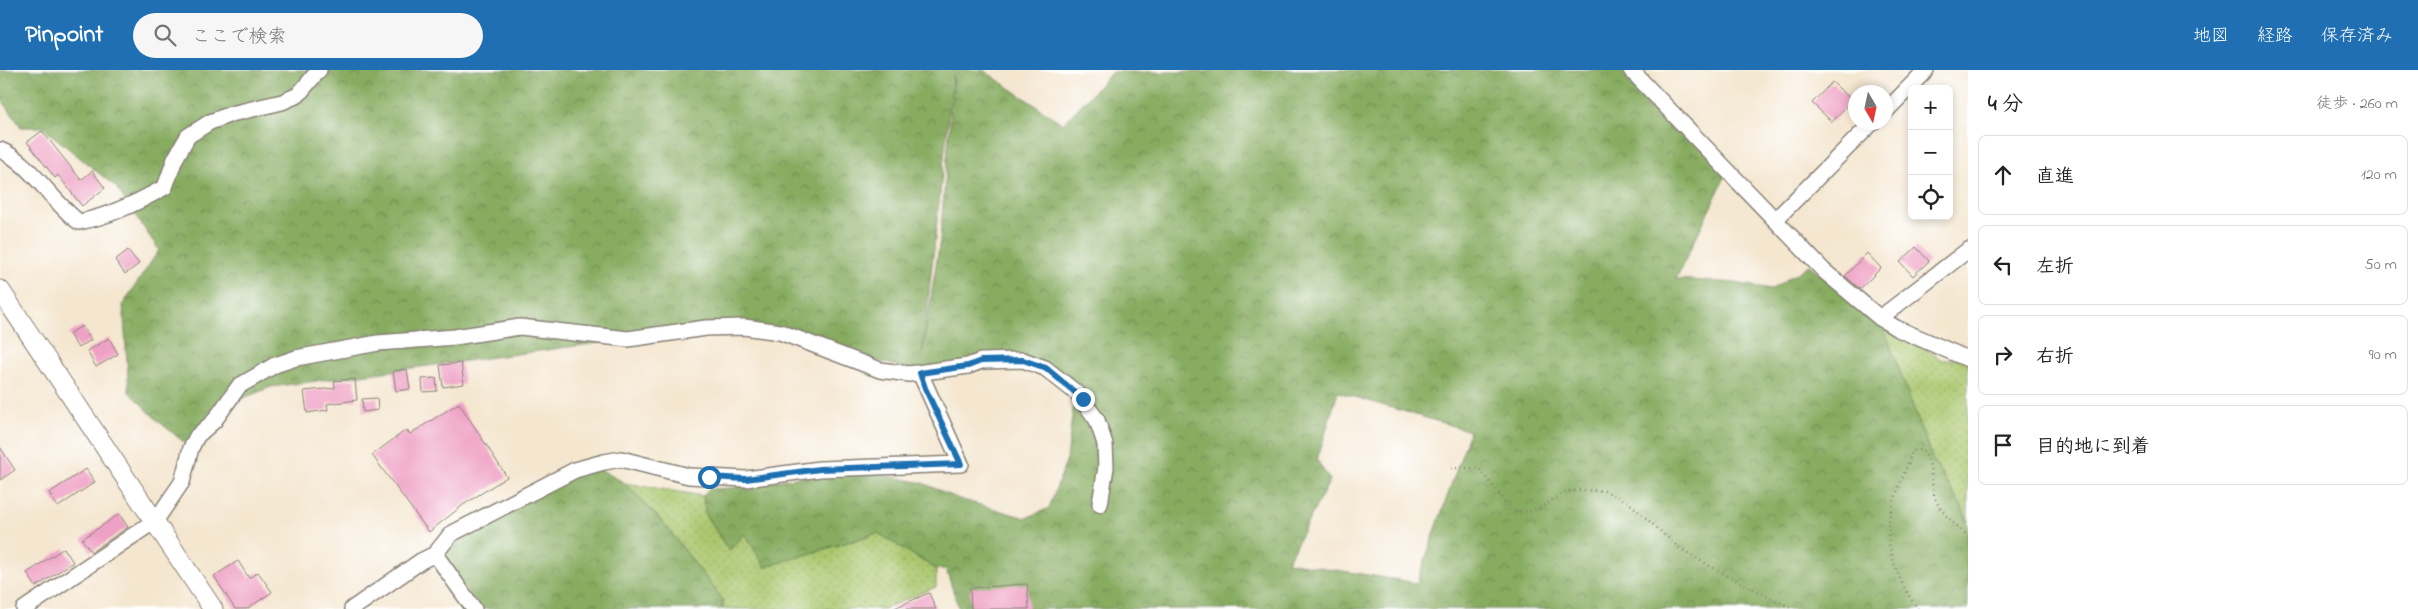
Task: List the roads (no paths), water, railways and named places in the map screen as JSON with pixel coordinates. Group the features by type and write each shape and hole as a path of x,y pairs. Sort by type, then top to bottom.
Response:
{"street":[{"path":"0,150 14,157 67,214 79,222 104,217 138,202 165,187 175,159 188,136 210,122 231,114 282,102 298,95 320,70"},
{"path":"1631,70 1824,270 1880,318 1896,328 1968,359"},
{"path":"1893,104 1926,70"},
{"path":"1775,220 1865,130"},
{"path":"1880,318 1968,250"},
{"path":"0,290 214,609"},
{"path":"24,609 156,520 182,482 191,448 197,436 214,421 239,386 275,365 296,358 378,343 455,336 520,327 628,339 706,328 744,327 780,332 880,370 920,373 999,360 1023,360 1046,368 1083,399 1097,420 1105,444 1106,468 1100,504"},
{"path":"352,609 435,554 451,534 575,470 604,462 622,459 689,476 746,479 820,469 961,464 925,388 920,373"},
{"path":"435,554 474,609"}]}
